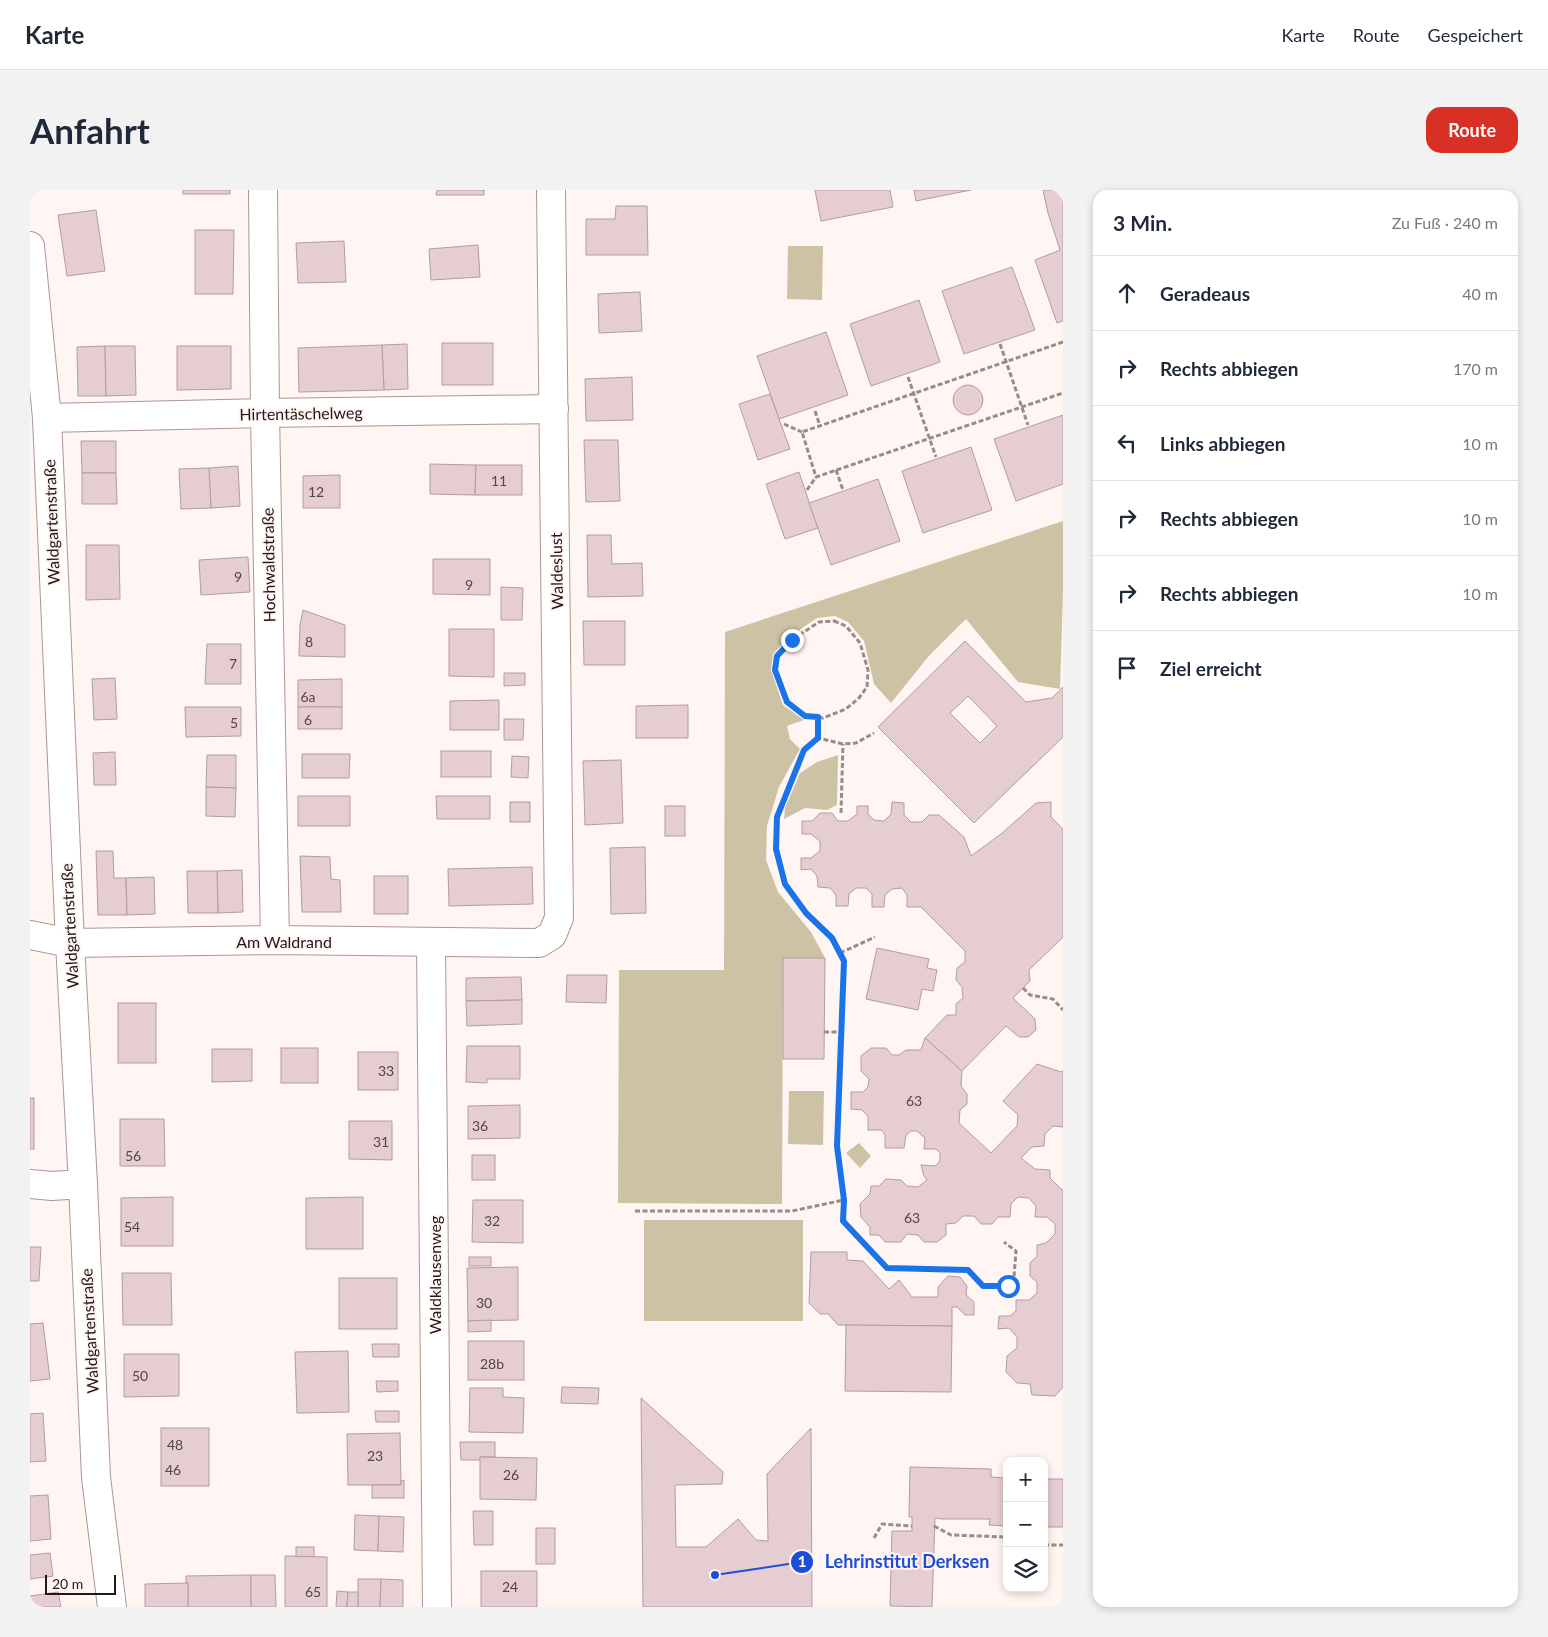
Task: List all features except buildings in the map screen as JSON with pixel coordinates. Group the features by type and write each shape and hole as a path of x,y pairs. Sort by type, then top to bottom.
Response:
{"street":[{"name":"Hochwaldstraße","path":"263,190 274,940"},
{"name":"Waldeslust","path":"539,943 552,935 559,918 551,190"},
{"name":"Waldgartenstraße","path":"30,246 47,418 40,473 70,943 96,1477 112,1607"},
{"name":"Hirtentäschelweg","path":"47,418 554,409"},
{"name":"Am Waldrand","path":"30,935 70,943 274,940 539,943"},
{"name":"Waldklausenweg","path":"431,942 437,1607"},
{"path":"30,1184 52,1186 83,1184"}],"path":[{"path":"784,424 802,432 1063,342"},
{"path":"1000,344 1028,425"},
{"path":"908,377 936,456"},
{"path":"807,490 816,476 1063,393"},
{"path":"815,411 820,426"},
{"path":"802,432 816,476"},
{"path":"836,470 843,490"},
{"path":"834,621 846,626 860,643 868,670 867,687 859,698 846,709 823,718 818,717 805,716 787,702 775,670 777,656 792,640 819,622 834,621"},
{"path":"818,717 818,738 804,750 777,817 776,849 785,884 806,913 832,938 844,961 837,1146 844,1200 843,1221 887,1268 968,1270 983,1286 1008,1286 1014,1276 1016,1251 1004,1242"},
{"path":"818,738 843,744 856,743 874,733"},
{"path":"842,813 843,744"},
{"path":"840,953 875,936"},
{"path":"1023,988 1030,995 1053,999 1063,1010"},
{"path":"824,1032 842,1032"},
{"path":"635,1211 792,1211 844,1200"},
{"path":"874,1538 882,1524 912,1526"},
{"path":"934,1526 950,1535 1003,1537"},
{"path":"1048,1545 1063,1545"}],"shaded area":[{"path":"788,246 823,246 822,300 787,299"},
{"path":"1063,521 1060,689 1018,682 966,619 928,657 891,703 874,684 864,641 848,622 835,616 817,618 789,637 773,654 771,670 783,705 804,720 787,726 790,739 800,749 779,787 767,826 766,860 778,892 811,932 825,958 783,958 782,1204 618,1203 619,970 724,970 725,632"},
{"path":"838,755 837,805 827,810 805,808 784,819 785,808 800,773 817,762"},
{"path":"789,1091 824,1091 823,1145 788,1144"},
{"path":"859,1143 871,1156 860,1168 846,1153"},
{"path":"644,1220 803,1220 803,1321 644,1321"}],"place":[{"name":"Lehrinstitut Derksen","path":"715,1575"}],"route":[{"path":"792,640 777,656 775,670 787,702 805,716 818,717 818,738 804,750 777,817 776,849 785,884 806,913 832,938 844,961 837,1146 844,1200 843,1221 887,1268 968,1270 983,1286 1008,1286"}]}
